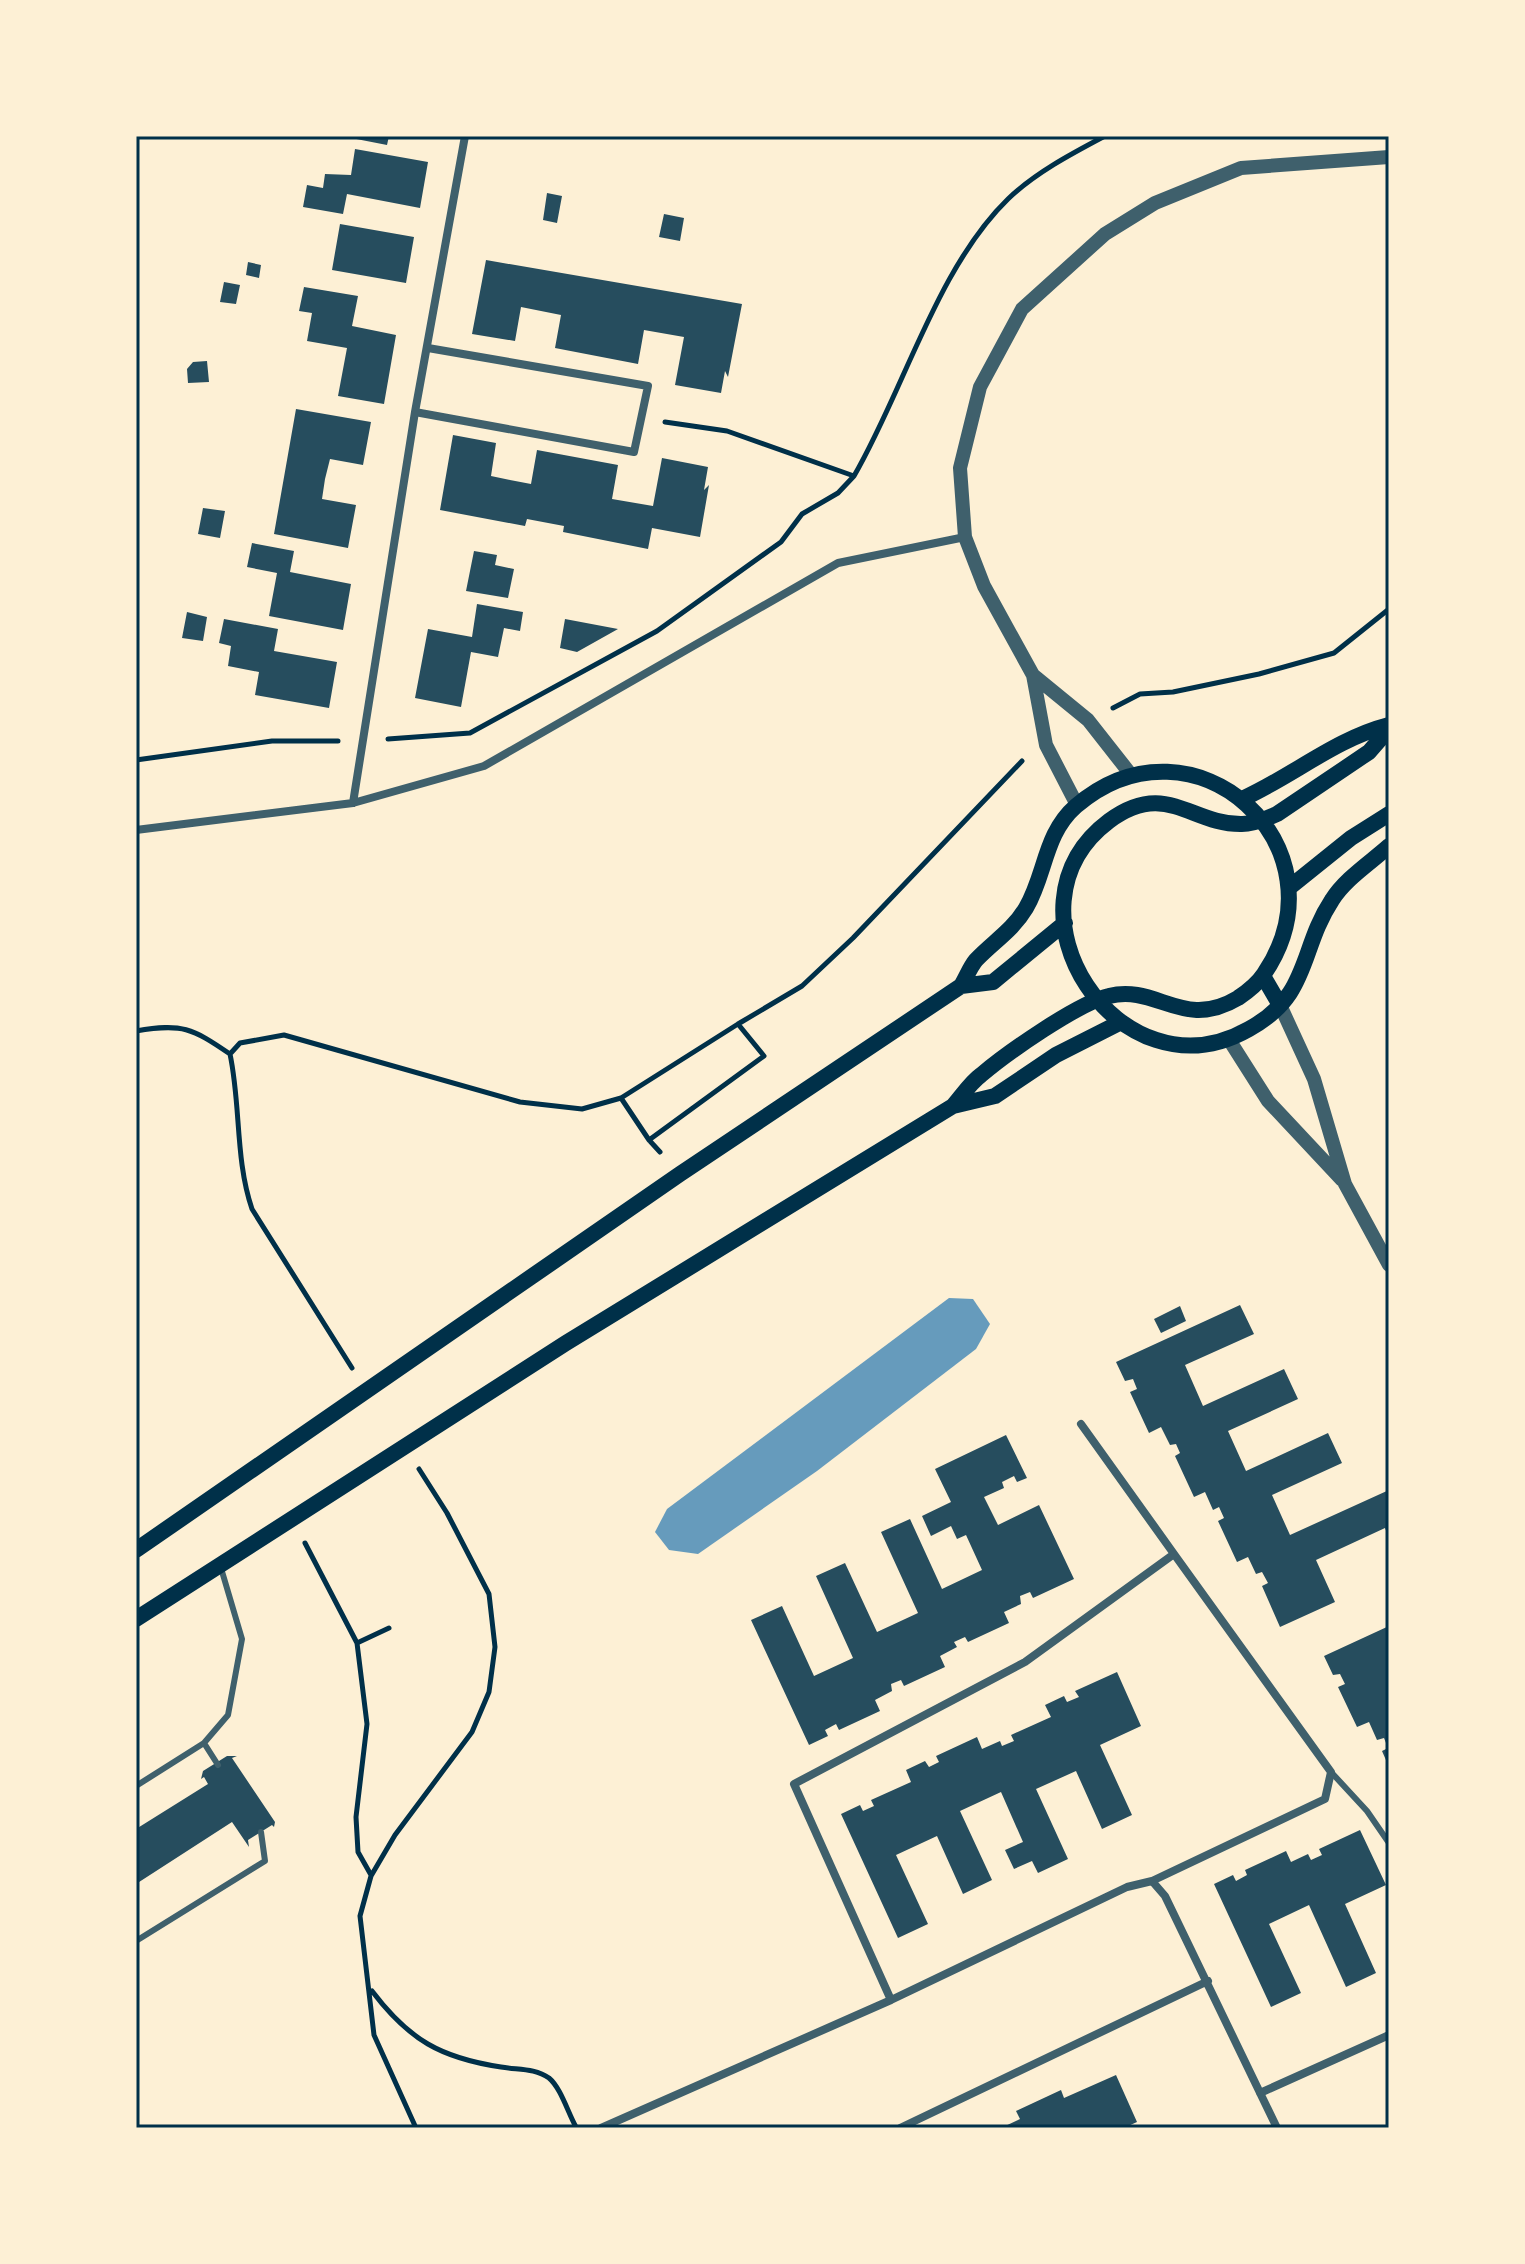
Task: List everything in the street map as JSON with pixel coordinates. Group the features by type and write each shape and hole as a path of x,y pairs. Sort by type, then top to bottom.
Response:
{"main road":[{"path":"1242,799 1301,768 1354,734 1389,727"},
{"path":"1389,727 1369,752 1321,786 1261,821 1241,824 1162,803 1124,812 1092,838 1070,872 1065,923 1076,966 1095,1001 1119,1023 1135,1032 1172,1042 1210,1042 1228,1038 1246,1031 1280,1005 1304,970 1332,900 1389,846"},
{"path":"136,1550 680,1174 961,986 976,960 999,942 1026,907 1051,839 1077,805 1113,783 1132,776 1156,772 1194,774 1229,789 1242,799 1279,849 1290,887 1283,932 1263,976 1230,1002 1193,1012 1121,994 1095,1001 979,1076 953,1106 566,1343 136,1619"},
{"path":"1077,805 1092,838"},
{"path":"1290,887 1351,838 1389,814"},
{"path":"961,986 993,982 1065,923"},
{"path":"1263,976 1280,1005"},
{"path":"953,1106 995,1096 1056,1055 1119,1023"}],"street":[{"path":"353,803 415,412 465,136"},
{"path":"1077,805 1046,745 1033,675 984,586 965,537 960,468 980,387 1022,309 1105,234 1155,203 1241,168 1389,157"},
{"path":"415,412 634,452 648,386 428,348"},
{"path":"136,830 353,803 484,766 838,563 965,537"},
{"path":"1033,675 1088,720 1132,776"},
{"path":"1280,1005 1314,1079 1345,1184 1389,1265"},
{"path":"1228,1038 1268,1101 1345,1184"},
{"path":"601,2128 891,2000 1127,1887 1152,1881 1325,1799 1331,1772 1081,1424"},
{"path":"891,2000 794,1784 1025,1662 1174,1554"},
{"path":"1152,1881 1165,1896 1277,2128"},
{"path":"900,2128 1208,1981"},
{"path":"1260,2093 1389,2035"}],"lane":[{"path":"136,1786 204,1743 228,1715 242,1639 220,1565"},
{"path":"204,1743 218,1765"},
{"path":"1331,1772 1367,1811 1389,1843"},
{"path":"136,1941 265,1861 261,1832"}],"path":[{"path":"136,760 272,741 363,741 470,733 657,631 781,542 802,514 838,493 854,476 970,244 1008,199 1052,165 1105,136"},
{"path":"641,418 727,431 854,476"},
{"path":"230,1054 240,1043 284,1035 520,1102 582,1109 621,1098 738,1024 764,1056 649,1140"},
{"path":"136,1031 170,1025 195,1030 230,1054 236,1080 242,1180 252,1209 285,1267"},
{"path":"621,1098 649,1140 680,1174"},
{"path":"416,2128 374,2035 360,1916 371,1876 395,1835 472,1732 489,1692 495,1647 489,1594 447,1513"},
{"path":"293,1519 357,1643 367,1724 356,1817 358,1852 371,1876"},
{"path":"357,1643 389,1628"},
{"path":"371,1990 394,2020 416,2039 456,2059 536,2071 552,2080 576,2128"}],"water":[{"path":"949,1298 973,1299 990,1324 976,1349 817,1471 698,1554 669,1550 655,1532 667,1509"}],"building":[{"path":"341,136 389,136 387,145"},
{"path":"355,149 428,162 420,208 347,194 343,214 303,207 307,185 323,188 325,174 351,175"},
{"path":"547,193 562,196 557,223 543,220"},
{"path":"664,214 684,218 680,241 659,237"},
{"path":"340,224 414,237 406,283 332,270"},
{"path":"486,260 742,304 728,377 725,371 721,393 675,385 684,337 644,330 638,364 555,348 561,315 521,307 515,341 472,334"},
{"path":"248,262 261,265 259,278 246,275"},
{"path":"224,282 240,285 236,304 220,302"},
{"path":"304,287 358,296 352,326 396,335 384,404 338,396 347,348 307,341 312,313 299,311"},
{"path":"207,361 209,382 188,383 187,369 193,362"},
{"path":"296,409 371,422 363,465 330,459 325,479 322,499 356,505 348,548 274,534"},
{"path":"453,435 496,443 491,476 531,484 537,450 618,465 612,499 653,506 662,458 708,467 704,490 709,485 700,537 652,528 648,549 563,532 564,526 527,519 525,526 440,510"},
{"path":"203,508 225,511 220,538 198,534"},
{"path":"252,543 294,551 290,572 351,584 343,630 269,616 277,573 247,567"},
{"path":"474,551 497,555 495,565 514,569 508,598 466,591"},
{"path":"477,604 523,612 520,631 504,628 498,657 471,652 461,707 415,698 428,629 472,637"},
{"path":"187,612 207,617 203,641 182,638"},
{"path":"224,619 278,629 274,651 337,662 329,708 255,695 259,672 228,666 231,646 219,643"},
{"path":"565,619 618,629 577,652 560,648"},
{"path":"1240,1305 1254,1334 1185,1365 1203,1406 1284,1369 1298,1399 1228,1431 1246,1471 1328,1433 1342,1463 1272,1495 1290,1535 1389,1490 1389,1538 1385,1528 1316,1560 1335,1602 1280,1627 1262,1586 1268,1583 1262,1572 1256,1574 1248,1557 1237,1562 1218,1521 1224,1518 1219,1507 1213,1510 1205,1492 1194,1497 1175,1456 1180,1453 1176,1444 1170,1445 1161,1427 1149,1433 1130,1392 1137,1389 1133,1379 1125,1381 1116,1362"},
{"path":"1180,1306 1186,1321 1161,1333 1154,1319"},
{"path":"1006,1435 1027,1478 1017,1482 1014,1476 1002,1482 1004,1488 984,1497 998,1525 1039,1505 1074,1579 1033,1598 1030,1592 1020,1596 1021,1604 1004,1612 1009,1623 968,1642 965,1637 954,1642 957,1647 940,1656 945,1667 904,1686 901,1680 891,1684 892,1691 875,1700 880,1711 839,1730 836,1724 825,1730 828,1736 809,1745 751,1620 782,1606 814,1676 853,1658 816,1576 845,1563 877,1632 918,1613 881,1532 910,1519 942,1589 982,1570 966,1535 957,1539 951,1526 931,1536 922,1516 951,1502 935,1469"},
{"path":"1389,1626 1389,1767 1382,1751 1388,1748 1384,1738 1377,1740 1369,1722 1357,1727 1338,1687 1345,1684 1340,1674 1333,1675 1324,1656"},
{"path":"1117,1672 1141,1726 1100,1745 1132,1815 1102,1829 1076,1771 1036,1789 1068,1859 1038,1873 1032,1861 1014,1869 1005,1850 1023,1842 1001,1792 960,1811 992,1880 963,1894 937,1836 896,1855 928,1924 898,1938 841,1814 860,1805 863,1811 874,1806 871,1800 911,1782 906,1770 925,1761 929,1767 939,1762 936,1756 977,1737 982,1749 1000,1741 1002,1746 1014,1741 1011,1735 1051,1717 1045,1705 1064,1696 1067,1702 1079,1697 1075,1691"},
{"path":"227,1756 237,1756 232,1758 275,1822 274,1827 272,1825 248,1840 249,1847 232,1822 136,1884 136,1829 208,1784 204,1777 201,1779 203,1771"},
{"path":"1360,1830 1386,1885 1345,1904 1376,1973 1346,1987 1309,1905 1269,1924 1301,1993 1271,2007 1214,1884 1233,1875 1236,1881 1247,1875 1245,1870 1286,1851 1291,1862 1308,1854 1311,1860 1322,1855 1319,1849"},
{"path":"1116,2075 1137,2122 1126,2127 1001,2128 1020,2119 1016,2111 1061,2090 1064,2098"}]}
